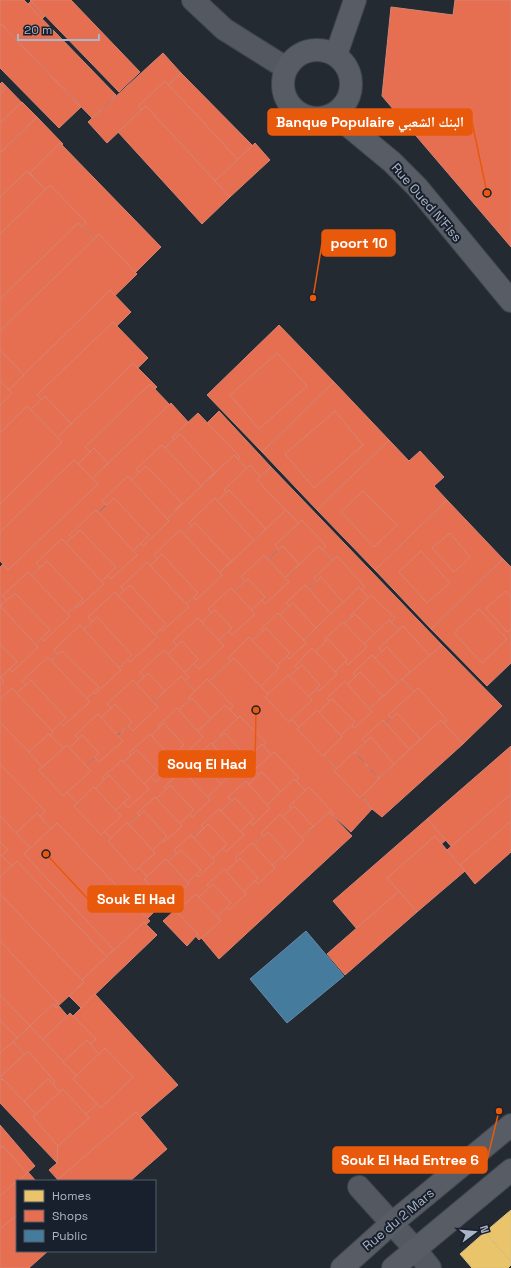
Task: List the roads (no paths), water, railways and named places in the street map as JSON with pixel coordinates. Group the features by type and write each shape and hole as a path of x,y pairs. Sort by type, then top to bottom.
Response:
{"street":[{"path":"193,0 224,29 286,68"},
{"path":"336,55 355,0"},
{"path":"322,49 336,55 346,65 351,79 350,94 343,106 334,114 324,118 313,118 302,114 293,108 285,96 283,82 286,68 295,57 308,51 322,49"},
{"name":"Rue Oued N'Fiss","path":"334,114 392,162 417,187 511,301"},
{"name":"Rue du 2 Mars","path":"342,1268 391,1224 511,1126"},
{"path":"392,1268 511,1170"},
{"path":"359,1187 415,1249 430,1268"}],"place":[{"name":"Banque Populaire البنك الشعبي","path":"487,193"},
{"name":"poort 10","path":"313,298"},
{"name":"Souq El Had","path":"256,710"},
{"name":"Souk El Had","path":"46,854"},
{"name":"Souk El Had Entree 6","path":"499,1111"}]}
